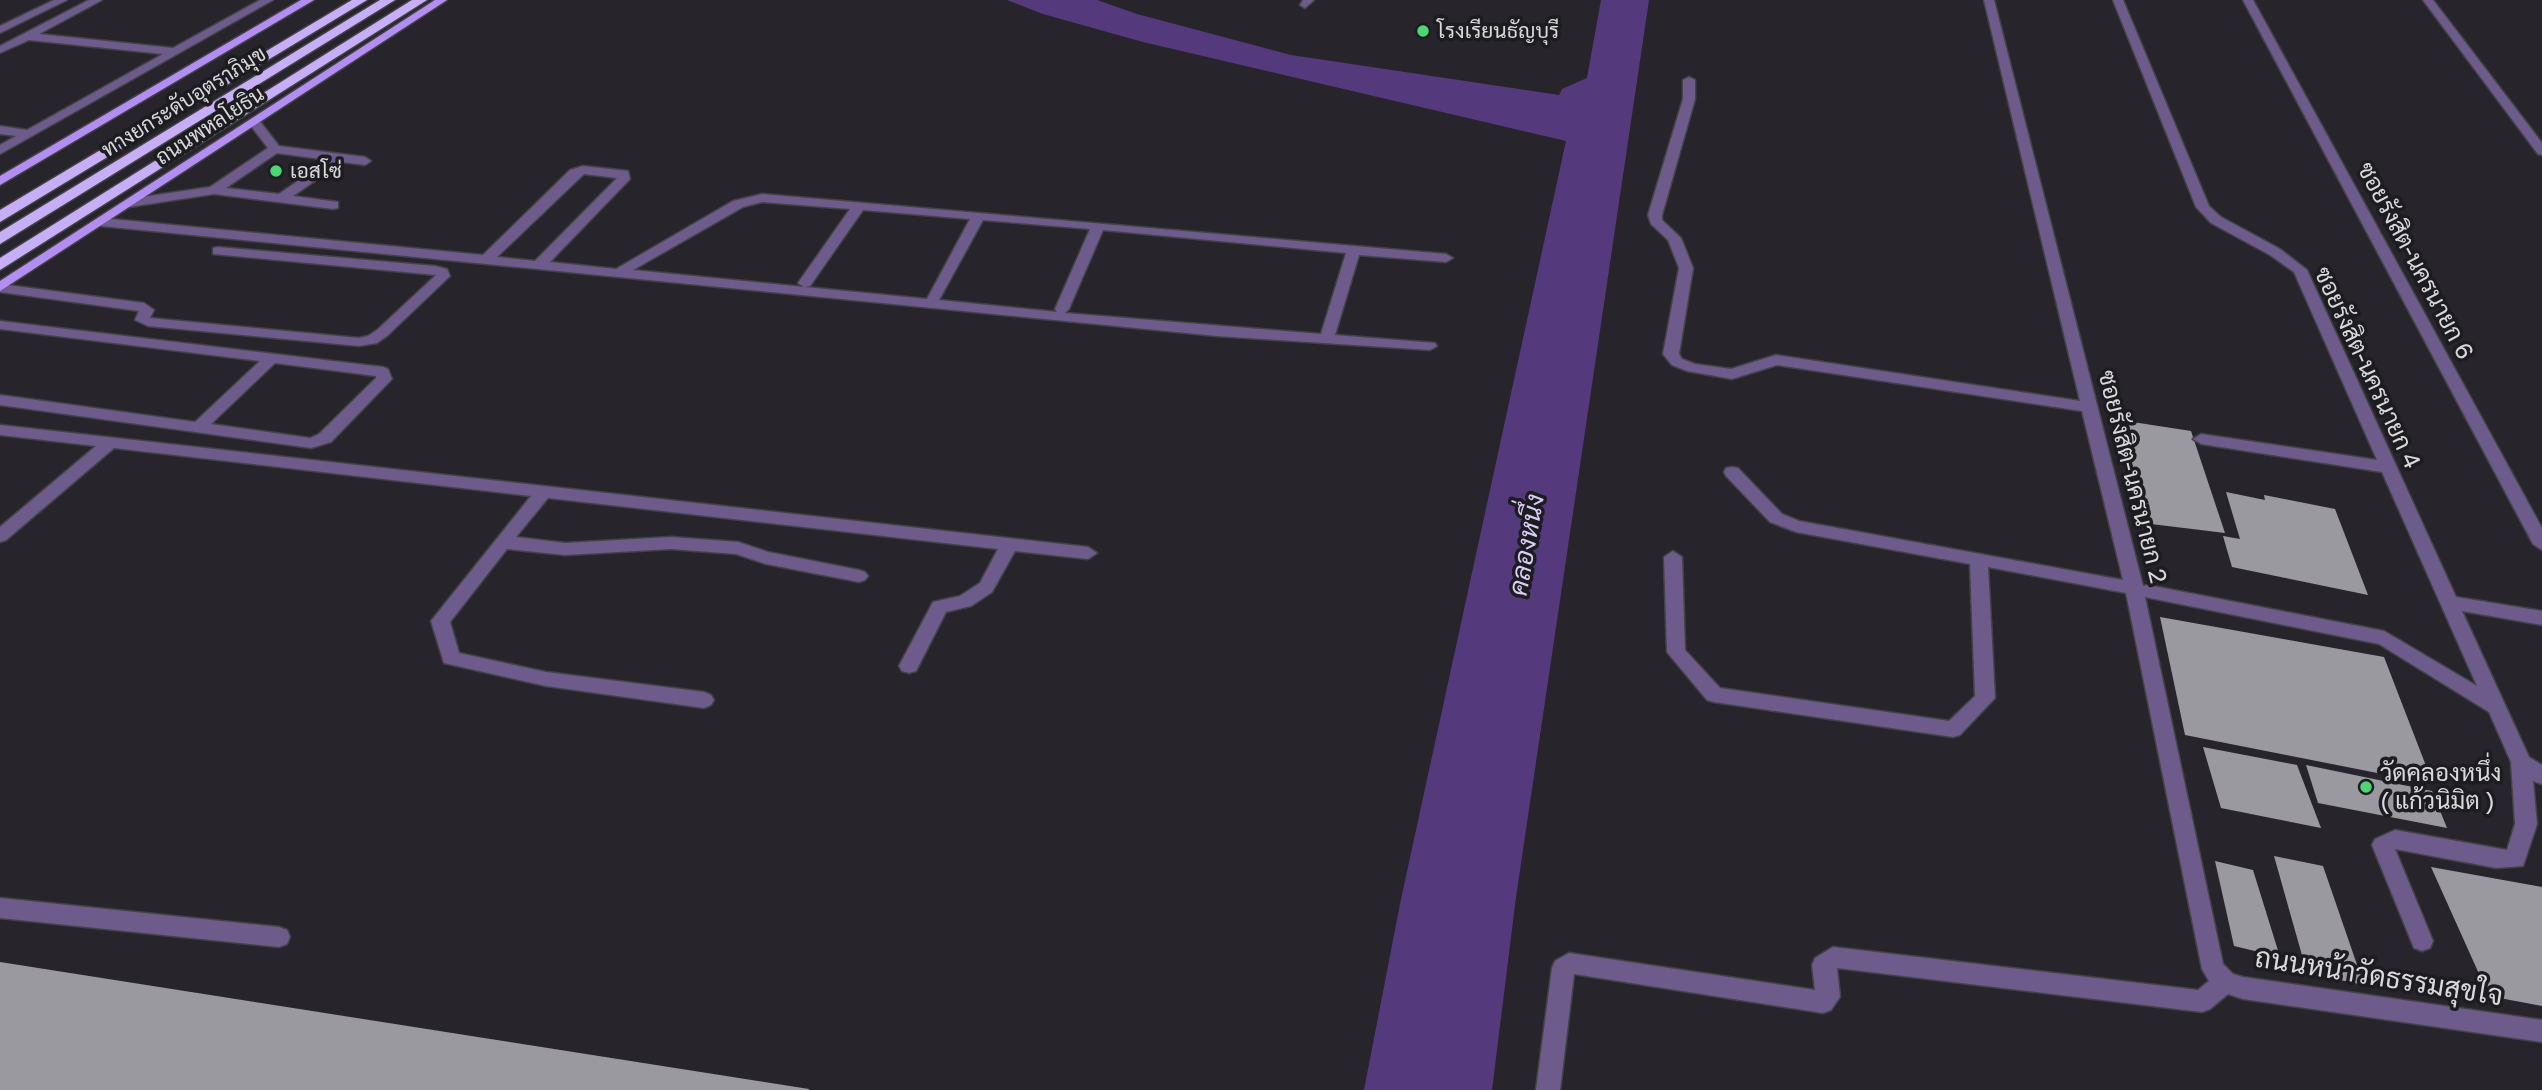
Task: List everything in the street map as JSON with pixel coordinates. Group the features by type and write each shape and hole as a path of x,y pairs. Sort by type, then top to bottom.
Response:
{"highway":[{"name":"ถนนพหลโยธิน","path":"0,211 360,0"},
{"name":"ทางยกระดับอุตราภิมุข","path":"0,217 360,0"},
{"name":"ทางยกระดับอุตราภิมุข","path":"0,239 389,0"},
{"name":"ถนนพหลโยธิน","path":"0,265 421,0"},
{"path":"218,129 338,65"}],"main road":[{"path":"0,181 309,0"},
{"name":"ถนนพหลโยธิน","path":"0,287 338,65 442,0"}],"street":[{"path":"0,30 62,0"},
{"path":"0,50 97,0"},
{"path":"0,150 268,0"},
{"name":"ซอยรังสิต-นครนายก 2","path":"1989,0 2090,407 2141,589 2219,975"},
{"name":"ซอยรังสิต-นครนายก 4","path":"2118,0 2203,207 2216,220 2275,252 2300,270 2521,762"},
{"name":"ซอยรังสิต-นครนายก 6","path":"2248,0 2542,544"},
{"path":"2428,0 2542,151"},
{"path":"26,36 175,52"},
{"path":"1689,80 1689,99 1655,215 1656,221 1674,237 1686,268 1671,354 1677,362 1692,368 1731,374 1776,360 2090,407"},
{"path":"254,122 275,149"},
{"path":"0,130 30,134"},
{"path":"214,190 275,149 365,161"},
{"path":"282,198 340,158"},
{"path":"486,260 575,173 583,170 624,174 624,179 538,266"},
{"path":"130,204 214,190 333,205"},
{"path":"617,274 749,200 762,198 1446,258"},
{"path":"805,283 859,206"},
{"path":"933,298 979,216"},
{"path":"101,222 1326,341 1430,346"},
{"path":"1062,309 1098,226"},
{"path":"1326,341 1354,250"},
{"path":"0,287 144,307 147,310 142,320 148,321 359,342 372,340 382,333 443,276 442,272 435,270 218,251"},
{"path":"0,400 311,443 325,439 384,379 383,372 273,357 4,329"},
{"path":"198,428 273,357"},
{"path":"0,430 1088,553"},
{"path":"2201,439 2388,467"},
{"path":"0,536 110,443"},
{"path":"1732,471 1776,518 1796,526 2141,589 2384,638 2495,706"},
{"path":"543,492 440,621 451,658 546,679 704,700"},
{"path":"503,541 565,549 671,543 738,548 766,558 859,576"},
{"path":"909,666 939,607 965,601 986,587 1010,544"},
{"path":"1673,557 1676,652 1714,695 1952,729 1985,698 1979,559"},
{"path":"2448,602 2542,618"},
{"path":"2521,762 2542,776"},
{"path":"2422,942 2383,845 2395,839 2496,859 2515,859 2526,824 2521,762"},
{"path":"0,908 279,937"},
{"path":"1548,1090 1563,968 1569,963 1823,1002 1828,997 1823,965 1833,957 2202,1001 2219,975"},
{"name":"ถนนหน้าวัดธรรมสุขใจ","path":"2219,975 2243,988 2542,1031"}],"water":[{"name":"คลองหนึ่ง","path":"1007,0 1097,0 1137,14 1291,55 1559,95 1562,89 1587,78 1601,0 1649,0 1516,897 1492,1090 1364,1090 1401,899 1566,141 1143,42 1043,14"}],"building":[{"path":"2113,419 2191,431 2225,533 2143,523"},
{"path":"2226,492 2265,500 2264,495 2335,509 2368,595 2232,567 2223,536 2240,539"},
{"path":"2160,617 2384,657 2433,784 2185,735"},
{"path":"2203,747 2297,765 2321,828 2221,808"},
{"path":"2306,765 2432,791 2447,828 2318,803"},
{"path":"2274,856 2323,866 2364,985 2307,973"},
{"path":"2215,861 2253,870 2280,957 2234,946"},
{"path":"2431,867 2542,887 2542,1006 2489,996"},
{"path":"0,962 809,1089 809,1090 0,1090"}],"place":[{"name":"โรงเรียนธัญบุรี","path":"1423,31"},
{"name":"เอสโซ่","path":"276,171"},
{"name":"วัดคลองหนึ่ง ( แก้วนิมิต )","path":"2366,787"}]}
